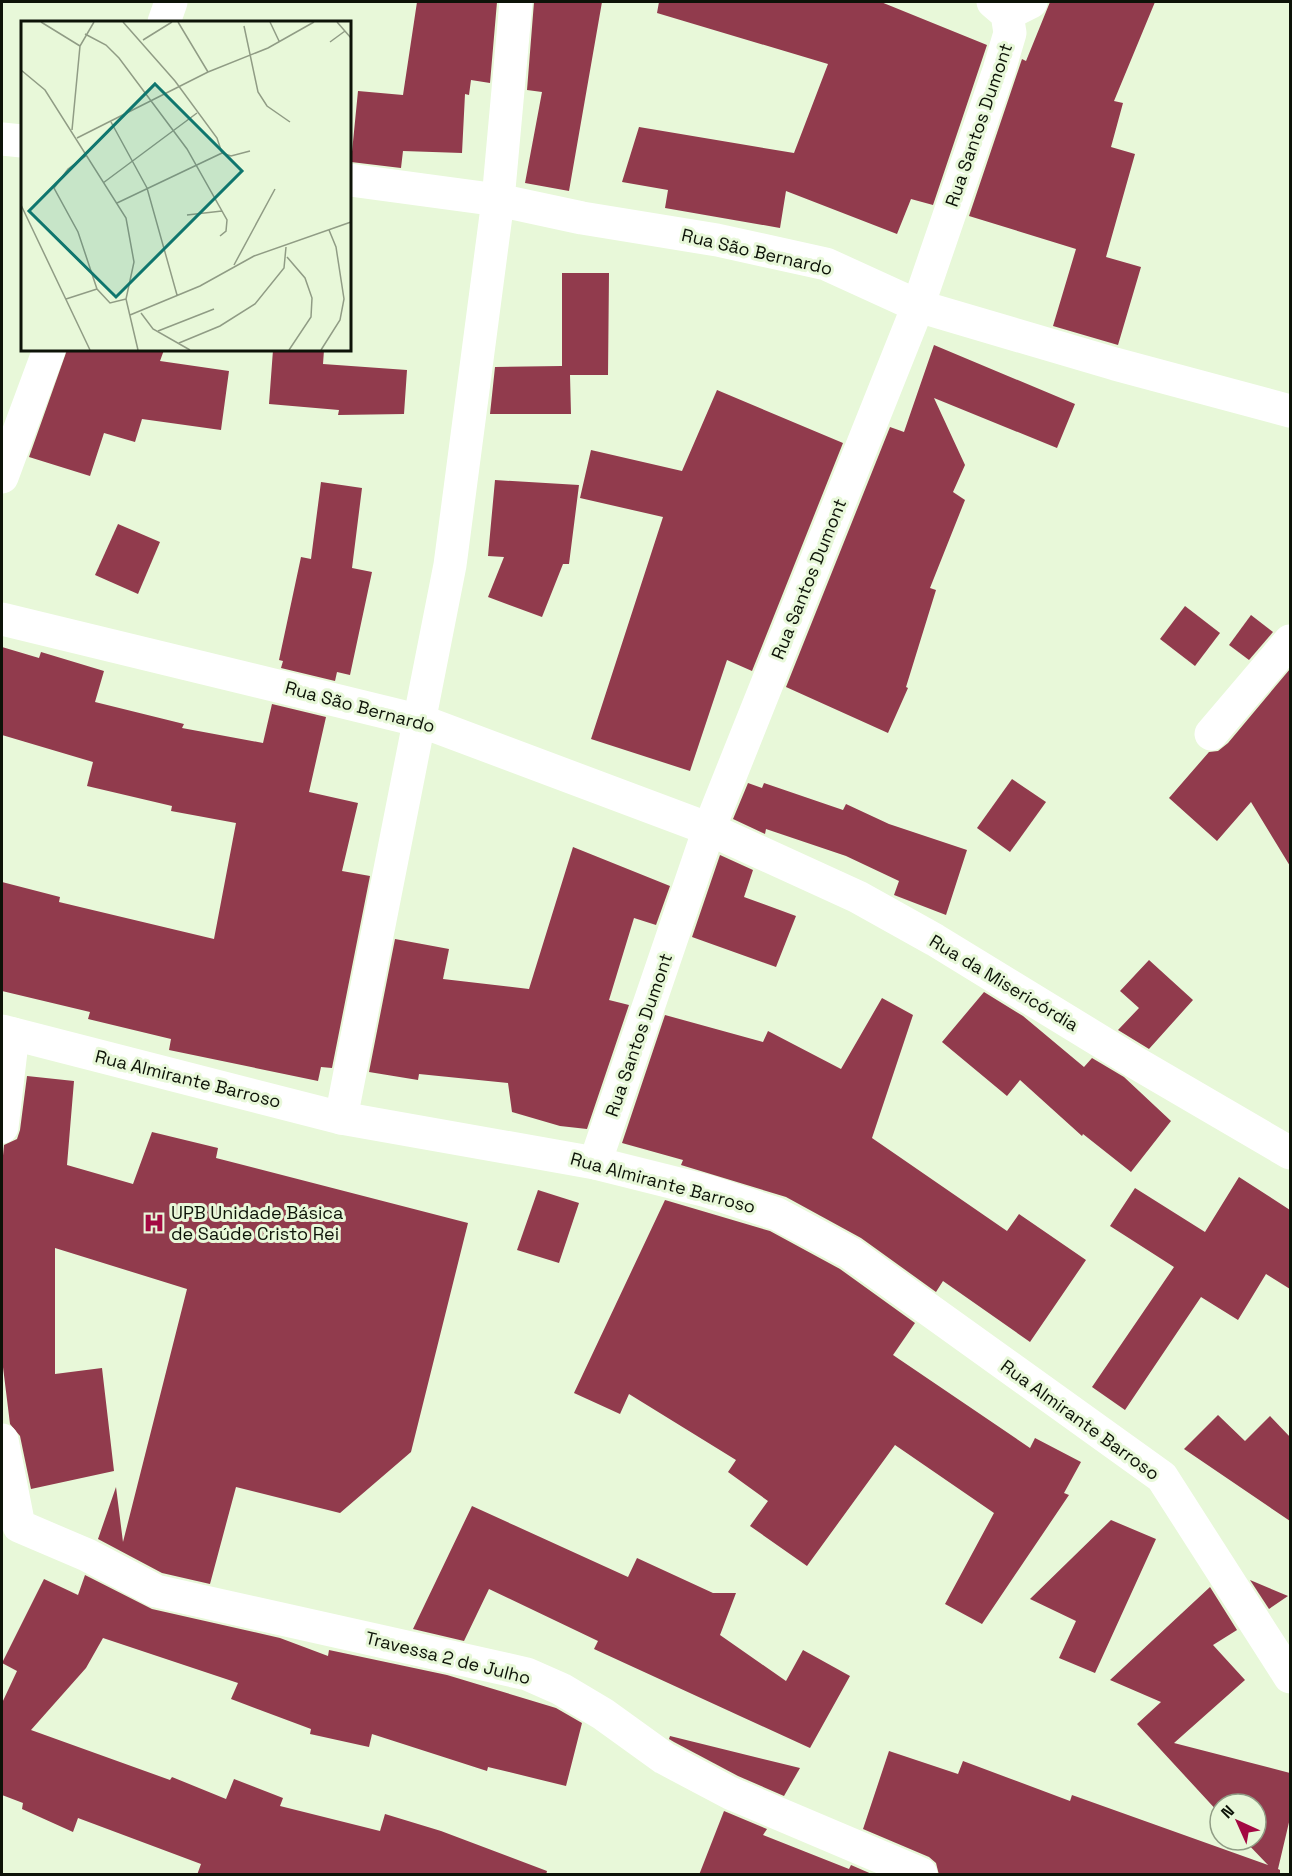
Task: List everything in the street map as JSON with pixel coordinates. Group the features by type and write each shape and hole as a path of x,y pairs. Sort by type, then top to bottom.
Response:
{"street":[{"path":"164,21 171,2"},
{"path":"341,1118 421,720 462,486 498,200 516,2"},
{"name":"Rua Santos Dumont","path":"595,1163 709,829 918,306 999,70 1010,33 1011,6"},
{"path":"2,139 21,141"},
{"name":"Rua São Bernardo","path":"351,180 498,200 582,218 717,240 826,264 918,306 1114,364 1290,411"},
{"path":"2,477 49,351"},
{"name":"Rua São Bernardo","path":"2,619 421,720 709,829"},
{"path":"1210,734 1290,641"},
{"name":"Rua da Misericórdia","path":"709,829 867,902 1290,1153"},
{"path":"2,1127 7,1032"},
{"name":"Rua Almirante Barroso","path":"7,1032 341,1118 595,1163 707,1191 777,1214 850,1253 1161,1477 1290,1677"},
{"name":"Travessa 2 de Julho","path":"2,1440 19,1526 87,1555 156,1591 526,1674 561,1689 603,1714 664,1758 730,1793 921,1875"}],"building":[{"path":"417,2 497,2 490,83 471,80 469,95 465,94 462,153 403,151 401,168 351,162 358,91 403,95"},
{"path":"534,2 602,2 569,191 525,183 542,92 527,90"},
{"path":"659,2 881,2 987,45 933,205 911,199 897,234 786,191 780,228 665,208 668,190 622,182 639,127 794,153 828,64 657,13"},
{"path":"1050,2 1155,2 1114,101 1123,103 1111,147 1135,154 1106,257 1141,267 1118,345 1053,326 1076,249 969,216 1022,59 1026,61"},
{"path":"562,273 609,273 608,375 570,375 571,414 490,414 495,367 562,366"},
{"path":"934,345 1075,404 1057,448 934,398 965,465 953,492 965,500 930,588 936,590 906,687 908,688 888,733 786,687 890,427 904,432"},
{"path":"67,351 164,351 160,361 229,371 221,430 142,419 135,442 104,433 90,476 29,457"},
{"path":"273,351 324,351 323,364 407,370 404,414 338,415 339,410 269,404"},
{"path":"717,390 843,443 752,671 727,660 690,771 591,739 663,517 580,498 591,450 682,471"},
{"path":"495,480 579,485 569,564 563,564 542,617 488,597 504,557 488,556"},
{"path":"321,482 362,488 352,568 372,572 350,675 337,672 335,681 281,668 283,661 279,660 301,557 311,559"},
{"path":"118,524 160,542 138,594 95,575"},
{"path":"1185,606 1220,633 1195,666 1160,639"},
{"path":"1251,615 1273,632 1249,660 1229,645"},
{"path":"2,647 39,658 41,652 104,671 95,702 184,724 182,728 263,743 272,704 326,717 309,792 358,803 342,871 370,876 332,1068 321,1067 318,1081 169,1050 171,1039 88,1019 90,1012 2,991 2,882 60,897 59,902 214,939 236,823 171,811 172,806 87,786 93,762 2,735"},
{"path":"1290,669 1290,866 1251,802 1217,841 1169,798 1209,752 1218,751 1228,743"},
{"path":"1012,779 1046,802 1010,852 977,828"},
{"path":"748,783 762,788 764,783 843,810 846,804 889,824 967,850 946,915 894,895 899,881 846,856 766,829 765,834 733,819"},
{"path":"573,847 670,886 656,925 634,918 609,1000 629,1005 587,1129 560,1126 512,1112 508,1083 419,1074 418,1080 369,1072 395,939 449,949 443,979 529,989"},
{"path":"720,855 753,870 744,897 796,916 776,967 692,937"},
{"path":"1149,960 1193,1000 1149,1049 1118,1030 1139,1008 1120,991"},
{"path":"984,992 1023,1016 1084,1067 1092,1058 1124,1077 1171,1121 1131,1172 1083,1134 1082,1136 1020,1080 1007,1096 942,1042"},
{"path":"882,998 913,1015 872,1138 1007,1231 1019,1214 1086,1260 1030,1342 943,1281 936,1292 861,1238 786,1197 681,1165 683,1160 622,1143 665,1015 763,1042 768,1031 841,1069"},
{"path":"27,1076 74,1081 67,1165 133,1184 152,1132 218,1148 216,1158 468,1223 411,1452 340,1513 236,1487 210,1584 162,1573 98,1539 116,1487 123,1542 187,1289 55,1248 55,1374 102,1368 114,1471 31,1489 20,1436 10,1424 2,1359 2,1166 4,1145 17,1139 20,1130"},
{"path":"1239,1177 1290,1210 1290,1289 1266,1274 1238,1320 1201,1297 1125,1410 1092,1387 1174,1267 1110,1226 1135,1188 1205,1232"},
{"path":"538,1190 579,1203 559,1263 517,1250"},
{"path":"665,1200 770,1231 840,1269 915,1323 893,1355 1030,1448 1035,1438 1081,1462 1064,1493 1069,1495 982,1624 945,1604 994,1513 895,1445 807,1566 750,1526 768,1501 728,1472 736,1460 629,1394 620,1414 574,1393"},
{"path":"1218,1415 1245,1441 1270,1416 1290,1437 1290,1521 1184,1449"},
{"path":"472,1506 628,1577 637,1558 713,1593 736,1593 720,1635 786,1681 803,1650 850,1676 810,1748 594,1649 598,1641 489,1589 464,1641 413,1629"},
{"path":"1111,1520 1156,1539 1095,1673 1059,1658 1076,1621 1030,1599"},
{"path":"85,1575 152,1609 280,1638 328,1656 329,1650 447,1675 556,1708 582,1723 566,1786 488,1767 487,1771 372,1734 369,1747 310,1734 311,1729 231,1699 238,1683 103,1638 86,1668 31,1730 170,1780 172,1777 226,1799 234,1779 283,1798 280,1806 380,1831 385,1814 441,1831 547,1871 546,1875 197,1875 201,1864 78,1818 73,1832 22,1809 23,1803 2,1795 2,1703 17,1671 2,1663 44,1579 78,1595"},
{"path":"1250,1580 1288,1596 1269,1609"},
{"path":"1210,1587 1237,1630 1213,1645 1245,1680 1174,1743 1290,1773 1290,1818 1278,1869 1280,1875 939,1875 936,1863 929,1857 863,1829 889,1751 958,1774 963,1761 1070,1801 1072,1795 1208,1844 1208,1852 1232,1852 1268,1865 1256,1852 1268,1852 1268,1792 1208,1792 1208,1801 1137,1724 1161,1702 1110,1680"},
{"path":"670,1736 800,1768 784,1796 738,1776 674,1742 669,1739"},
{"path":"724,1811 767,1829 763,1835 849,1869 851,1865 874,1875 699,1875"}],"place":[{"name":"UPB Unidade Básica de Saúde Cristo Rei","path":"154,1223"}]}
